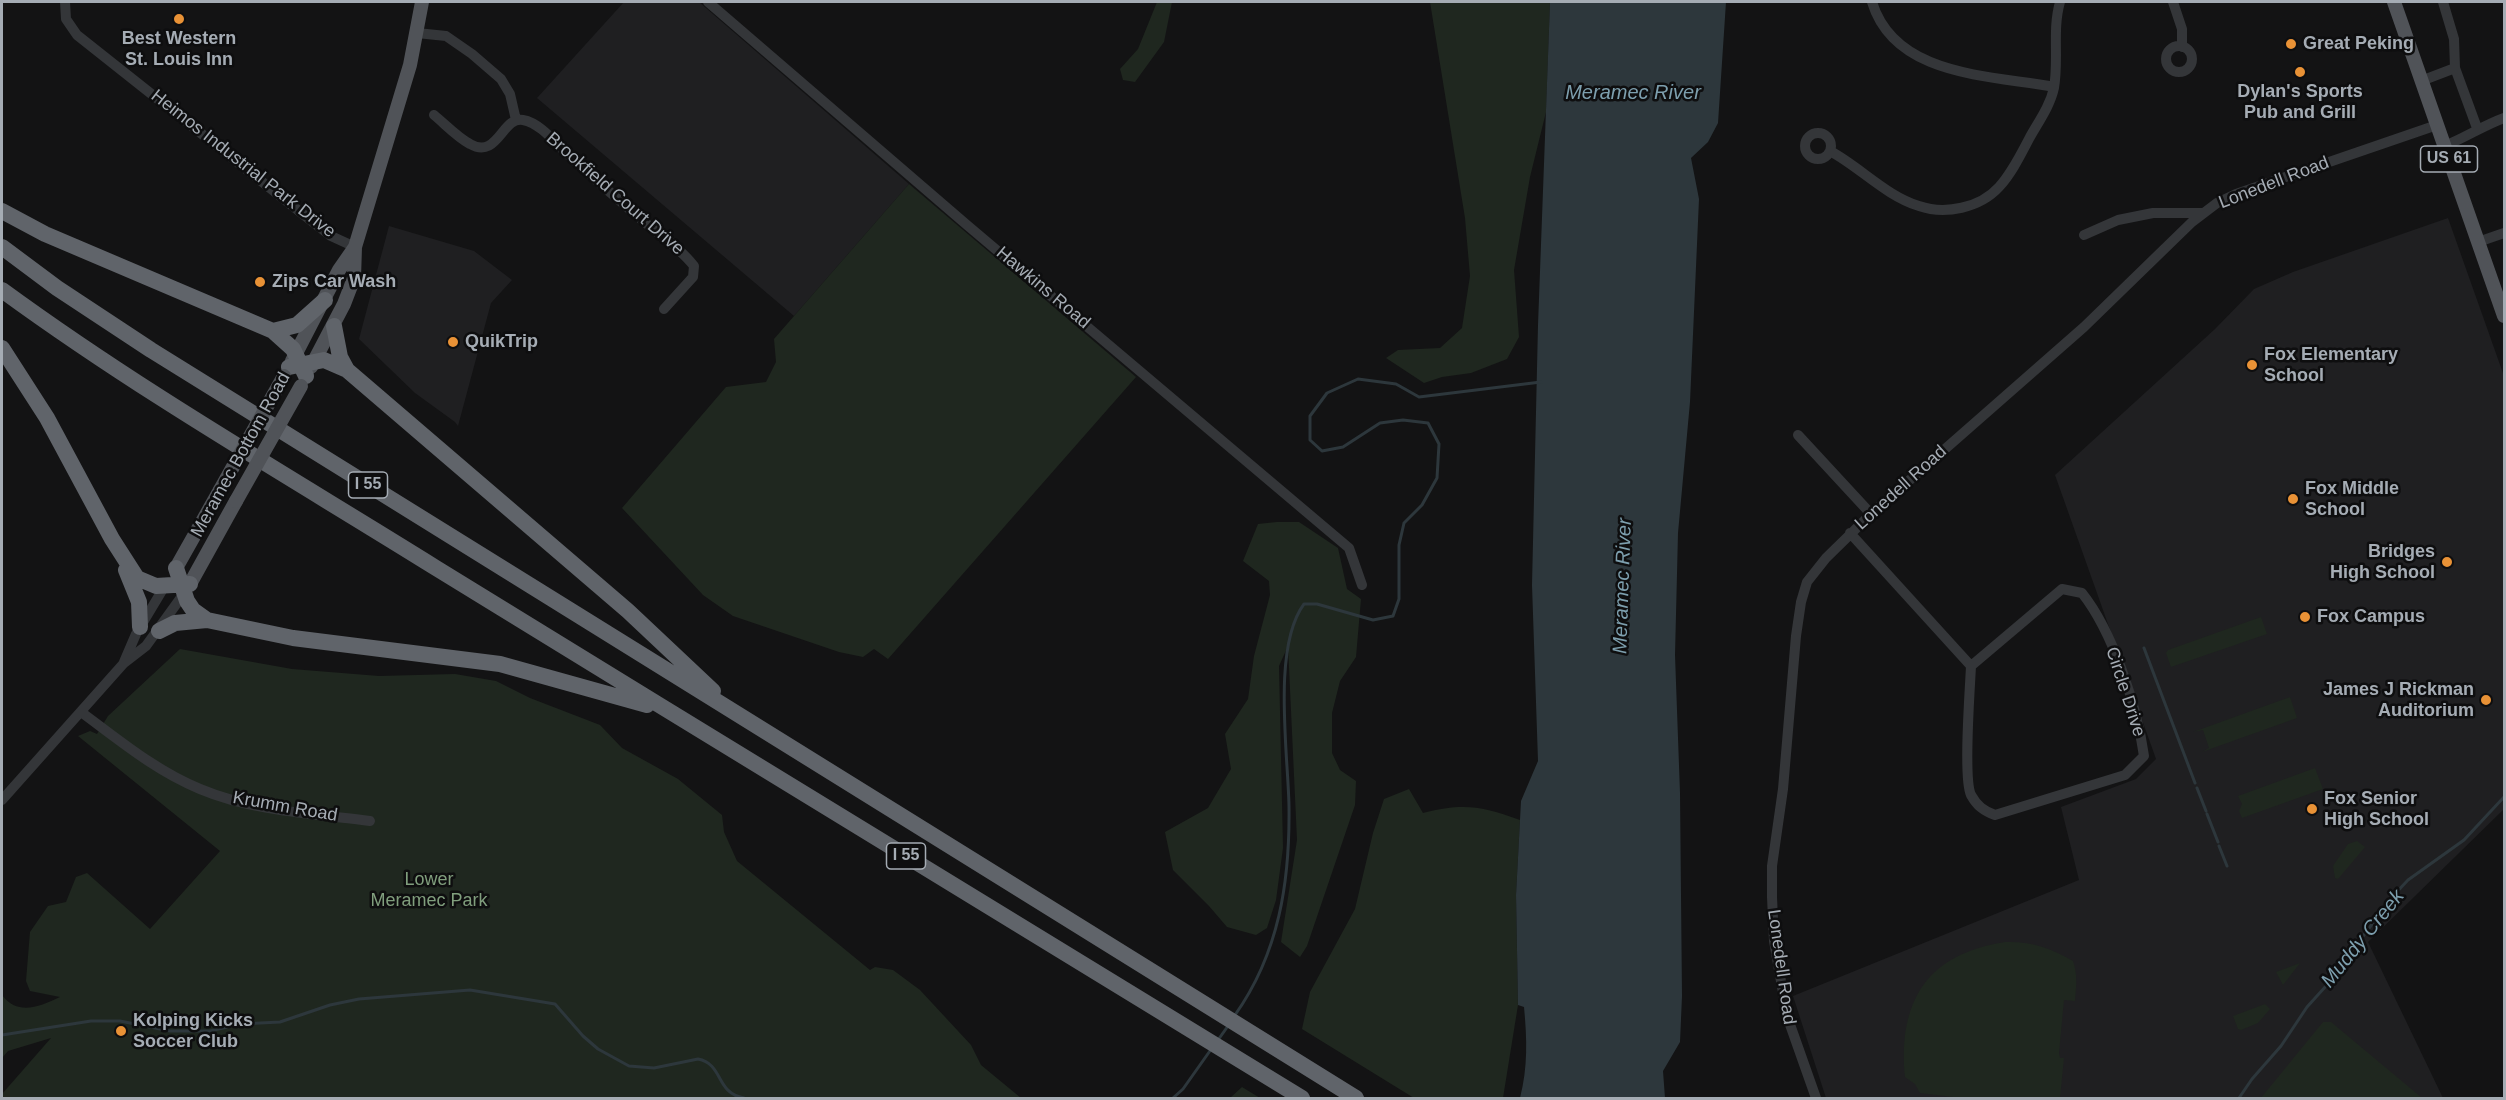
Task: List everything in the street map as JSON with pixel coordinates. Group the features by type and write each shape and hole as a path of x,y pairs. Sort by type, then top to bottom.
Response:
{"highway":[{"path":"2,211 56,239 273,331 285,340 299,369 324,360 347,370 628,611 740,716"},
{"name":"I 55","path":"2,247 57,288 151,350 1356,1098"},
{"name":"I 55","path":"2,290 123,373 665,709 1302,1098"},
{"path":"273,331 297,325 325,300"},
{"path":"334,326 340,357 347,370"},
{"path":"2,348 47,418 121,555 137,578 146,584 179,587"},
{"path":"121,555 139,602 140,627"},
{"path":"176,568 179,587 193,610 207,620"},
{"path":"159,631 175,623 207,620 293,638 500,664 665,709"}],"main road":[{"name":"Meramec Bottom Road","path":"176,568 220,490 299,369 334,326 354,278 355,247 401,95 417,33 422,2"},
{"name":"US 61","path":"2394,2 2505,315"},
{"name":"Meramec Bottom Road","path":"179,587 236,501 299,369 339,270 355,247"}],"street":[{"name":"Heimos Industrial Park Drive","path":"65,2 66,19 77,35 331,236 355,247"},
{"name":"Hawkins Road","path":"708,2 738,20 967,225 1349,548 1362,585"},
{"path":"1872,2 1877,16 1890,35 1903,47 1924,58 1978,76 2054,87"},
{"path":"1830,151 1907,202 1934,210 1970,205 1988,197 2004,182 2046,109 2054,87 2056,25 2061,2"},
{"path":"2173,2 2182,29 2182,47"},
{"path":"2443,2 2454,39 2455,68 2477,128"},
{"path":"417,33 446,36 494,73 510,94 516,120 508,124 496,141 482,146 470,144 434,115"},
{"path":"2421,81 2455,68"},
{"path":"2444,146 2460,140 2477,128 2505,118"},
{"name":"Brookfield Court Drive","path":"516,120 525,120 541,130 694,266 693,277 664,309"},
{"name":"Lonedell Road","path":"1816,1098 1791,1033 1780,983 1772,918 1772,866 1783,789 1795,645 1802,598 1807,582 1817,567 1850,533 2074,337 2203,213 2222,201 2245,191 2437,125"},
{"path":"2084,236 2118,220 2153,213 2203,213"},
{"path":"2478,242 2505,233"},
{"path":"1798,435 1871,514"},
{"path":"1850,533 1971,666"},
{"name":"Meramec Bottom Road","path":"124,663 140,627 179,587"},
{"name":"Meramec Bottom Road","path":"2,800 124,663 146,646 159,631 179,587"},
{"name":"Circle Drive","path":"2062,589 2082,593 2095,609 2114,653 2140,723 2144,756 2125,774 1995,815 1983,810 1970,793 1968,770 1971,666 2062,589"},
{"name":"Krumm Road","path":"81,712 155,766 200,789 248,804 370,821"}],"shaded area":[{"path":"624,2 699,2 909,184 794,316 537,98"},
{"name":"Fox Campus","path":"2448,218 2504,376 2504,809 2368,942 2443,1098 1826,1098 1793,996 2079,880 2061,807 2136,779 2156,759 2055,475 2215,329 2254,289 2293,272"},
{"path":"389,226 474,251 512,280 491,303 458,426 415,393 359,339"}],"green space":[{"path":"1157,2 1172,2 1164,42 1135,82 1123,80 1120,69 1138,49"},
{"path":"1430,2 1550,2 1546,112 1530,177 1514,270 1519,337 1507,359 1471,373 1442,377 1424,383 1386,358 1398,350 1440,348 1462,328 1470,276 1465,218"},
{"path":"909,184 1136,377 888,659 874,649 863,657 839,652 733,616 703,595 622,508 726,387 766,382 776,362 774,339"},
{"path":"1299,522 1338,548 1347,589 1361,599 1356,657 1340,681 1332,713 1332,753 1340,770 1356,781 1355,805 1307,946 1300,957 1281,942 1297,840 1288,646 1279,666 1283,848 1276,900 1267,928 1256,935 1227,927 1173,870 1165,832 1208,808 1231,769 1225,734 1248,699 1254,656 1270,595 1269,581 1243,561 1258,524"},
{"path":"2261,617 2267,634 2171,667 2166,653 2168,650"},
{"name":"Lower Meramec Park","path":"180,649 292,669 379,676 455,674 496,681 530,698 600,725 622,748 678,779 722,815 724,832 737,861 870,970 875,967 893,970 920,990 971,1045 981,1065 1021,1098 2,1098 2,1094 51,1038 8,1051 2,1058 2,995 15,1006 29,1008 60,997 30,991 26,981 30,932 48,906 66,902 76,877 87,873 150,929 220,851 78,736 90,731 97,734 108,716"},
{"path":"2290,697 2297,718 2202,752 2209,748 2203,730 2193,732"},
{"path":"2315,768 2323,789 2242,818 2239,811 2242,804 2238,796"},
{"path":"1409,789 1423,813 1461,807 1483,809 1520,820 1516,895 1518,1005 1503,1098 1414,1098 1302,1029 1310,992 1355,909 1373,833 1384,799"},
{"path":"2357,841 2365,847 2338,879 2335,878 2333,866 2348,844"},
{"path":"2005,942 2041,946 2073,961 2075,966 2075,1001 2064,1000 2059,1053 2060,1058 2064,1058 2060,1098 1961,1098 1920,1093 1915,1084 1905,1077 1904,1050 1913,1004 1923,986 1937,970 1955,957 1978,948"},
{"path":"2300,963 2283,985 2276,972"},
{"path":"2265,1004 2270,1009 2258,1023 2241,1030 2238,1029 2233,1016"},
{"path":"2323,1022 2331,1022 2422,1098 2261,1098"},
{"path":"1242,1087 1260,1098 1230,1098"}],"water":[{"name":"Meramec River","path":"1550,2 1726,2 1718,123 1708,142 1691,158 1699,199 1690,402 1678,533 1675,655 1680,793 1682,996 1680,1042 1663,1071 1665,1098 1520,1098 1526,1064 1526,1042 1524,1007 1518,1005 1516,895 1521,801 1538,761 1532,585 1538,325"}],"waterway":[{"path":"1235,1015 1250,991 1272,942 1284,889 1289,834 1285,673 1288,646 1294,623 1304,604 1317,604 1373,620 1393,616 1399,599 1399,545 1404,523 1422,505 1437,478 1439,444 1428,423 1403,420 1380,423 1343,447 1322,451 1310,440 1310,416 1327,393 1358,379 1396,384 1419,397 1541,382"},
{"path":"2144,648 2195,783"},
{"path":"2197,788 2206,811"},
{"name":"Muddy Creek","path":"2239,1098 2252,1079 2281,1046 2307,1007 2326,986 2393,896 2408,880 2464,840 2504,797"},
{"path":"2207,814 2218,842"},
{"path":"2219,846 2227,866"},
{"path":"2,1035 91,1021 120,1021 170,1031 210,1031 240,1024 280,1022 330,1005 359,999 470,990 555,1004 583,1036 598,1049 629,1066 654,1068 698,1059 706,1062 712,1066 728,1090 744,1098"},
{"path":"1218,1040 1228,1026"},
{"path":"1173,1098 1183,1089 1212,1048"}],"place":[{"name":"Best Western St. Louis Inn","path":"179,19"},
{"name":"Great Peking","path":"2291,44"},
{"name":"Dylan's Sports Pub and Grill","path":"2300,72"},
{"name":"Zips Car Wash","path":"260,282"},
{"name":"QuikTrip","path":"453,342"},
{"name":"Fox Elementary School","path":"2252,365"},
{"name":"Fox Middle School","path":"2293,499"},
{"name":"Bridges High School","path":"2447,562"},
{"name":"Fox Campus","path":"2305,617"},
{"name":"James J Rickman Auditorium","path":"2486,700"},
{"name":"Fox Senior High School","path":"2312,809"},
{"name":"Kolping Kicks Soccer Club","path":"121,1031"}]}
